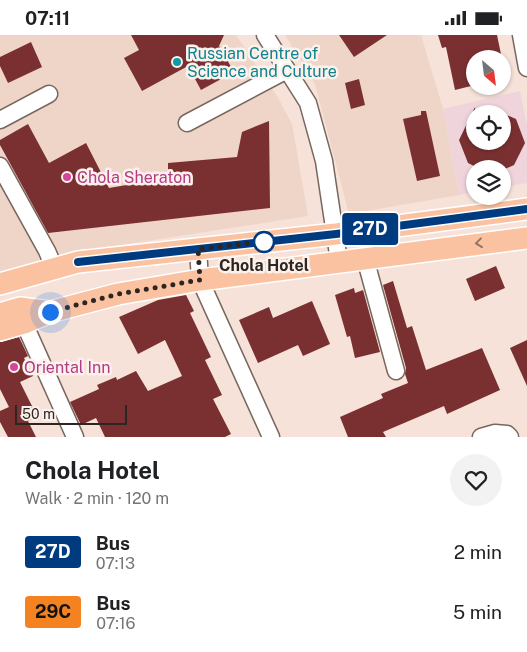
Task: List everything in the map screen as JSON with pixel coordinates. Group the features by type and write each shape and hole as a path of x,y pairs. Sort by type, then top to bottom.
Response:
{"main road":[{"path":"0,330 10,303 48,271 78,262 336,234 527,209"},
{"path":"10,303 50,312 118,294 200,280 527,237"}],"street":[{"path":"265,35 308,103 324,161 339,261"},
{"path":"521,35 527,68"},
{"path":"187,123 287,70"},
{"path":"0,120 49,94"},
{"path":"0,166 47,251 50,258 48,271"},
{"path":"198,249 200,280 270,437"},
{"path":"365,257 396,371"},
{"path":"10,303 74,437"},
{"path":"481,437 495,433 509,435"}],"shaded area":[{"path":"0,35 236,35 277,96 292,124 308,216 76,252 0,273"},
{"path":"285,35 421,35 443,109 459,195 349,214 315,84"},
{"path":"520,91 527,125 527,183 511,186 511,160 466,160 466,194 459,195 443,109 503,95 511,95 511,93"}],"building":[{"name":"Russian Centre of Science and Culture","path":"131,35 224,35 219,46 234,72 201,90 188,66 142,91 124,58 139,50"},
{"path":"339,35 387,35 354,57"},
{"path":"438,35 497,35 500,50 466,50 466,87 455,90 446,47 442,48"},
{"path":"31,42 42,67 8,83 0,66 0,57"},
{"path":"359,79 365,105 351,109 345,83"},
{"path":"421,111 426,111 440,176 417,181 403,119 421,115"},
{"path":"511,117 516,119 525,143 514,165 511,166 511,160 467,160 459,140 466,126 466,150 511,150"},
{"path":"269,121 270,208 48,233 0,145 0,140 28,124 49,163 86,143 109,188 168,178 168,163 237,157 242,132"},
{"path":"496,266 505,288 475,301 466,279"},
{"path":"393,281 407,328 412,326 426,370 482,348 500,390 447,414 444,406 383,432 386,437 348,437 340,417 383,398 381,394 408,383 405,374 406,368 383,285"},
{"path":"354,288 355,293 363,290 380,352 355,358 350,336 347,337 335,295"},
{"path":"186,295 194,311 190,313 211,357 205,360 222,395 213,399 231,434 225,437 105,437 96,418 81,425 70,402 99,389 97,385 116,377 117,380 136,371 148,391 182,376 165,340 138,354 119,317 158,300"},
{"path":"312,301 330,344 303,356 298,345 258,363 239,320 269,307 273,318"},
{"path":"19,337 28,356 24,358 33,376 20,382 37,416 28,421 36,437 8,437 0,422 0,411 9,407 0,389 0,342"},
{"path":"527,340 527,386 510,348"}],"bus line":[{"name":"27D","path":"78,262 336,234 527,209"}],"place":[{"name":"Russian Centre of Science and Culture","path":"177,62"},
{"name":"Chola Sheraton","path":"67,177"},
{"name":"Chola Hotel","path":"264,242"},
{"name":"Oriental Inn","path":"14,367"}],"route":[{"path":"50,312 118,294 200,280 198,249 268,241 264,242"}]}
